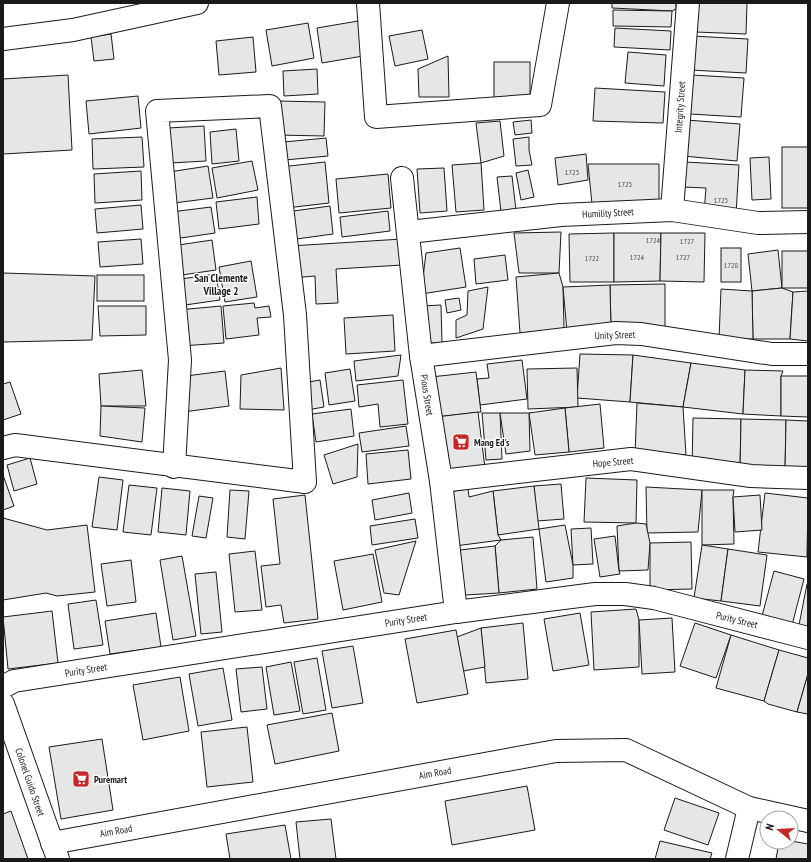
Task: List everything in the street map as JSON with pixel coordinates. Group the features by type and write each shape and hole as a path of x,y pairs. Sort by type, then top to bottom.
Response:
{"street":[{"path":"3,39 73,30 197,3"},
{"path":"368,3 376,118 540,105 558,3"},
{"name":"Integrity Street","path":"672,210 688,3"},
{"path":"3,448 15,445 174,467 305,482 295,315 270,106 157,111 180,360 174,467"},
{"name":"Pious Street","path":"402,178 409,232 421,356 441,481 456,612"},
{"name":"Humility Street","path":"409,232 561,215 672,210 758,223 808,222"},
{"name":"Unity Street","path":"421,356 616,333 641,334 772,354 808,354"},
{"name":"Hope Street","path":"441,481 631,459 751,476 808,478"},
{"name":"Purity Street","path":"3,687 14,681 456,612 595,594 625,594 654,598 808,638"},
{"name":"Colonel Guido Street","path":"3,704 55,851"},
{"name":"Aim Road","path":"55,851 556,751 626,750 749,808 808,821"},
{"path":"737,859 749,808"}],"building":[{"path":"612,3 676,3 676,9 672,11 612,8"},
{"path":"697,3 747,3 746,34 696,32"},
{"path":"613,10 672,11 671,27 613,26"},
{"path":"358,21 363,56 322,63 317,28"},
{"path":"308,23 314,58 272,66 266,30"},
{"path":"615,28 671,31 670,50 614,47"},
{"path":"422,30 428,59 395,66 389,36"},
{"path":"111,34 114,59 94,61 91,37"},
{"path":"692,36 748,39 746,73 690,70"},
{"path":"253,37 256,72 219,75 216,41"},
{"path":"628,52 666,55 664,86 625,83"},
{"path":"448,56 449,97 419,97 418,69"},
{"path":"494,62 530,62 530,103 494,103"},
{"path":"317,69 318,94 284,96 283,71"},
{"path":"68,75 72,150 3,154 3,79"},
{"path":"692,75 744,78 741,117 690,114"},
{"path":"595,88 665,92 663,123 593,121"},
{"path":"138,96 141,128 89,134 86,101"},
{"path":"277,101 325,102 324,136 277,135"},
{"path":"531,120 532,133 515,135 513,122"},
{"path":"686,120 740,124 737,161 683,156"},
{"path":"500,121 504,156 481,163 476,123"},
{"path":"204,126 206,161 170,163 168,128"},
{"path":"236,129 239,161 212,164 210,132"},
{"path":"142,137 144,167 93,169 92,139"},
{"path":"529,137 529,150 532,165 516,166 513,139"},
{"path":"326,138 328,156 285,160 284,142"},
{"path":"782,147 808,147 808,208 782,208"},
{"path":"586,154 588,180 558,185 555,158"},
{"path":"769,157 771,199 752,200 750,158"},
{"path":"252,161 258,190 217,198 212,168"},
{"path":"325,162 329,203 286,208 281,167"},
{"path":"685,162 739,165 736,214 704,212 706,188 684,187"},
{"path":"481,163 484,210 456,212 452,165"},
{"path":"588,164 659,164 659,207 592,204"},
{"path":"208,166 213,198 174,203 169,172"},
{"path":"444,168 447,211 420,213 417,169"},
{"path":"528,170 534,197 521,200 516,173"},
{"path":"141,171 142,200 95,203 94,174"},
{"path":"388,174 391,208 339,213 336,179"},
{"path":"512,176 516,210 501,212 497,177"},
{"path":"257,197 259,224 219,229 216,202"},
{"path":"141,205 143,229 97,233 95,209"},
{"path":"330,206 333,234 289,240 286,212"},
{"path":"211,207 215,233 174,239 171,212"},
{"path":"388,211 390,231 342,237 340,217"},
{"path":"561,232 559,273 519,273 514,233"},
{"path":"614,233 614,282 570,282 569,234"},
{"path":"614,233 661,233 660,281 614,282"},
{"path":"661,233 705,233 704,282 660,281"},
{"path":"141,239 143,264 100,267 98,242"},
{"path":"402,239 403,265 336,269 338,303 316,304 315,276 292,278 290,246"},
{"path":"212,240 216,270 175,276 172,246"},
{"path":"460,248 466,287 421,294 426,253"},
{"path":"721,248 741,248 741,282 721,282"},
{"path":"778,250 782,288 752,291 748,254"},
{"path":"782,251 808,251 808,288 782,288"},
{"path":"505,255 508,280 476,284 474,259"},
{"path":"251,261 257,297 225,302 219,267"},
{"path":"3,273 95,276 92,340 3,342"},
{"path":"559,273 563,287 564,329 520,333 516,277"},
{"path":"216,274 220,300 178,306 174,280"},
{"path":"97,275 144,275 144,301 97,301"},
{"path":"665,284 665,327 611,329 610,285"},
{"path":"610,285 611,329 567,332 563,287"},
{"path":"488,287 483,329 456,338 456,320 467,315 468,291"},
{"path":"782,288 793,292 790,339 753,339 752,291"},
{"path":"721,289 752,291 753,339 719,339"},
{"path":"808,291 808,341 790,339 793,292"},
{"path":"459,298 461,310 447,313 445,300"},
{"path":"254,303 255,308 269,306 271,317 257,318 259,335 226,339 223,306"},
{"path":"441,305 442,343 423,343 422,306"},
{"path":"98,306 146,306 146,335 100,336"},
{"path":"221,306 224,343 181,346 178,310"},
{"path":"393,315 395,351 346,354 344,318"},
{"path":"580,354 633,355 630,402 577,398"},
{"path":"401,355 398,376 356,381 354,361"},
{"path":"633,355 691,363 683,407 630,402"},
{"path":"522,360 527,399 480,405 477,379 489,378 487,364"},
{"path":"691,363 745,370 743,414 683,407"},
{"path":"281,368 284,410 240,409 241,375"},
{"path":"577,368 578,407 528,409 527,369"},
{"path":"350,369 355,401 329,405 325,373"},
{"path":"142,370 146,406 101,406 99,374"},
{"path":"745,370 783,371 781,376 781,416 743,414"},
{"path":"225,371 229,406 183,412 178,377"},
{"path":"476,372 481,412 436,417 431,377"},
{"path":"781,376 808,376 808,417 781,416"},
{"path":"320,380 324,407 307,410 303,383"},
{"path":"403,380 408,424 380,427 378,404 359,407 357,385"},
{"path":"10,382 21,414 3,420 3,384"},
{"path":"637,403 683,407 686,455 635,454"},
{"path":"600,404 604,448 569,452 565,408"},
{"path":"101,406 145,408 142,442 100,436"},
{"path":"565,408 569,452 535,455 529,413"},
{"path":"351,409 354,436 316,442 312,414"},
{"name":"Mang Ed's","path":"478,412 485,468 443,473 436,417"},
{"path":"482,413 500,413 502,459 486,460"},
{"path":"500,413 529,413 530,451 506,454"},
{"path":"693,418 741,419 740,470 692,468"},
{"path":"741,419 786,420 785,470 740,470"},
{"path":"786,420 808,421 808,471 785,470"},
{"path":"406,426 409,446 362,452 359,433"},
{"path":"358,444 357,477 333,484 324,455"},
{"path":"408,450 411,479 368,484 366,454"},
{"path":"30,458 37,484 14,491 7,465"},
{"path":"3,475 14,506 3,510"},
{"path":"99,477 123,480 117,530 92,527"},
{"path":"586,478 637,480 636,523 584,522"},
{"path":"561,484 564,519 537,521 534,486"},
{"path":"129,485 157,488 151,535 123,532"},
{"path":"534,486 539,529 498,535 493,491"},
{"path":"646,487 702,490 698,532 647,533"},
{"path":"162,488 190,491 186,535 158,532"},
{"path":"468,489 469,497 493,491 498,535 501,540 455,546 448,492"},
{"path":"230,490 249,491 245,539 227,537"},
{"path":"702,490 734,490 734,544 702,545"},
{"path":"409,493 412,513 375,520 372,500"},
{"path":"765,493 808,498 807,557 758,552"},
{"path":"305,495 318,619 284,623 281,605 266,607 261,566 280,564 273,499"},
{"path":"760,495 762,530 735,532 733,497"},
{"path":"199,496 213,498 206,538 192,536"},
{"path":"3,518 47,530 87,525 95,592 57,596 46,593 3,600"},
{"path":"415,519 418,538 372,545 370,526"},
{"path":"636,523 646,524 650,543 648,570 619,571 617,526"},
{"path":"565,525 573,565 573,578 546,582 539,529"},
{"path":"591,528 593,564 573,565 571,529"},
{"path":"615,536 620,574 600,577 594,539"},
{"path":"533,537 537,589 499,593 495,546 501,540"},
{"path":"416,541 399,595 384,593 375,550"},
{"path":"691,542 692,589 650,590 650,543"},
{"path":"702,545 728,549 721,601 694,598"},
{"path":"495,546 499,593 465,595 460,550"},
{"path":"728,549 767,555 760,606 721,601"},
{"path":"255,551 262,610 235,612 229,554"},
{"path":"373,554 382,602 343,610 334,561"},
{"path":"182,556 196,636 173,640 160,560"},
{"path":"131,560 136,602 107,606 101,564"},
{"path":"774,571 804,579 792,625 762,616"},
{"path":"216,572 222,632 201,634 195,574"},
{"path":"808,584 808,627 799,625"},
{"path":"96,600 103,645 74,649 68,604"},
{"path":"636,609 639,620 639,667 594,670 591,612"},
{"path":"52,611 58,663 8,669 3,617"},
{"path":"156,613 161,647 110,654 105,621"},
{"path":"580,613 589,665 553,671 544,619"},
{"path":"672,618 675,672 642,674 639,620"},
{"path":"523,623 528,679 486,683 481,628"},
{"path":"695,623 731,635 716,678 680,666"},
{"path":"481,628 485,667 463,671 457,637"},
{"path":"456,630 468,694 417,703 405,639"},
{"path":"731,635 779,650 764,701 716,688"},
{"path":"353,646 363,703 332,708 322,651"},
{"path":"779,650 808,658 808,674 797,712 768,704 764,701"},
{"path":"317,658 326,710 303,714 294,662"},
{"path":"291,662 300,711 274,715 266,667"},
{"path":"262,667 267,709 241,712 236,669"},
{"path":"223,668 232,720 198,726 189,674"},
{"path":"808,674 808,714 797,712"},
{"path":"180,677 189,731 143,740 133,685"},
{"path":"332,713 339,751 275,764 267,725"},
{"path":"247,727 253,782 207,787 201,732"},
{"name":"Puremart","path":"102,739 113,810 61,819 49,747"},
{"path":"527,786 535,830 452,845 445,801"},
{"path":"675,798 719,813 708,845 664,830"},
{"path":"11,811 28,859 3,859 3,814"},
{"path":"331,819 336,859 300,859 296,822"},
{"path":"285,825 291,859 230,859 226,834"},
{"path":"660,841 712,853 710,859 655,859"},
{"path":"799,842 808,844 808,859 776,859 778,850 799,850"}],"place":[{"name":"Mang Ed's","path":"461,442"},
{"name":"Puremart","path":"81,779"}],"district":[{"name":"San Clemente Village 2","path":"221,284"}]}
